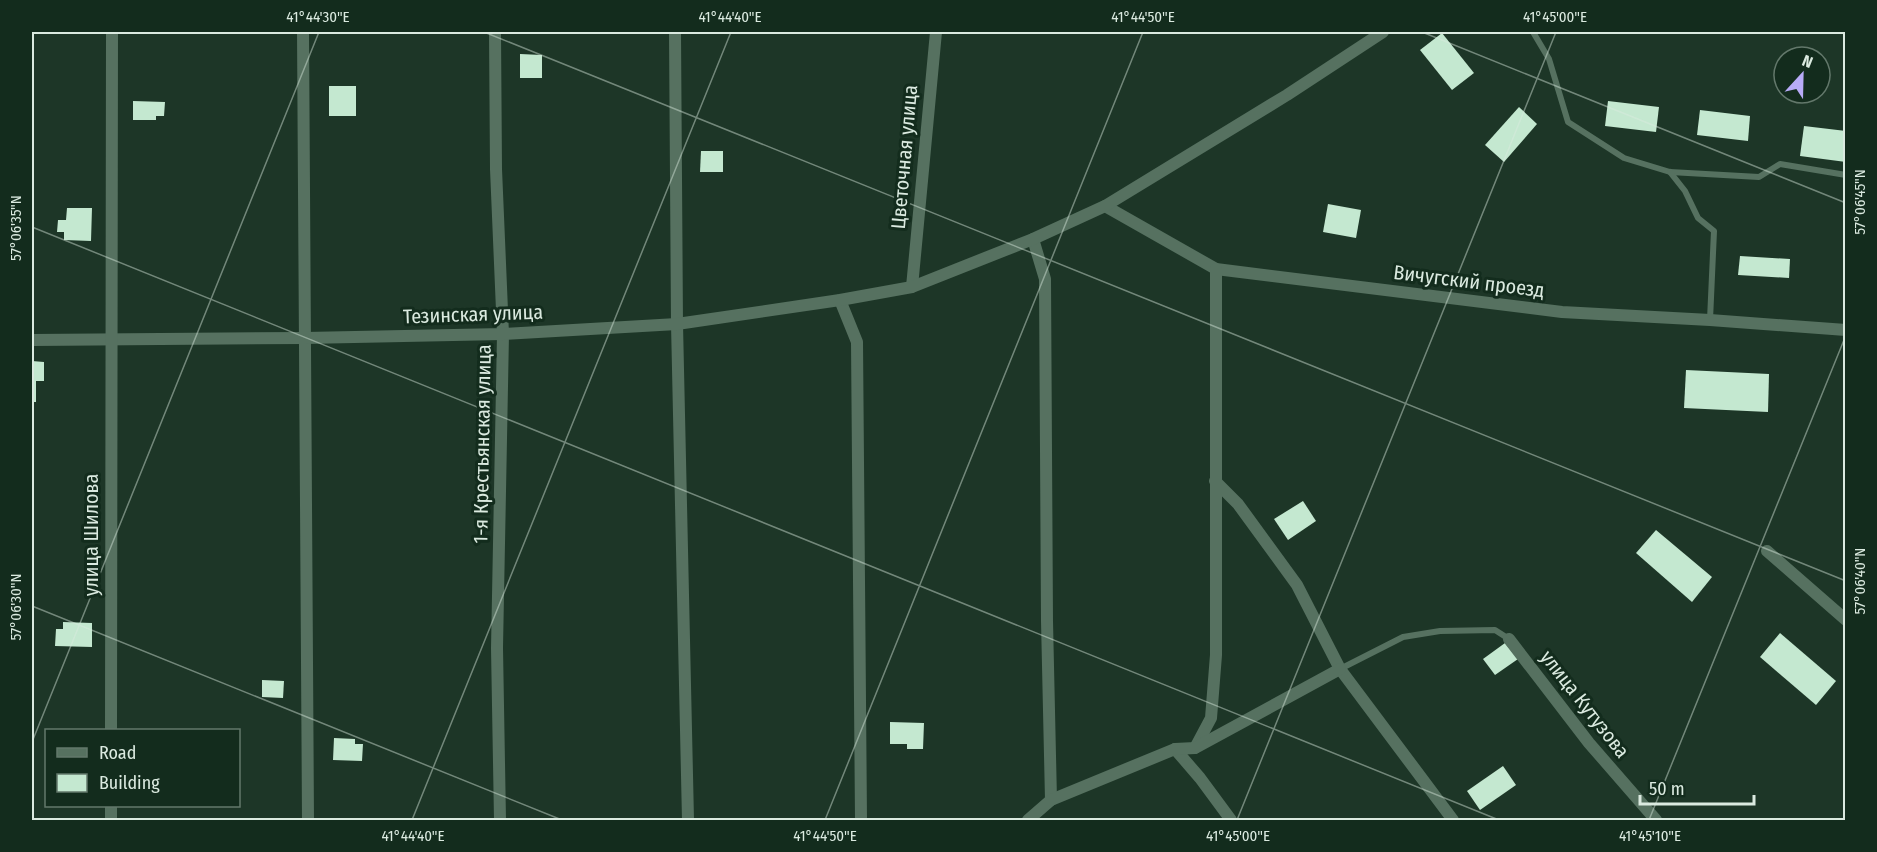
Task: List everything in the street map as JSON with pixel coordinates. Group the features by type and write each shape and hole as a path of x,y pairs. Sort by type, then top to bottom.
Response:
{"street":[{"name":"улица Шилова","path":"111,729 112,32"},
{"path":"303,32 308,820"},
{"name":"1-я Крестьянская улица","path":"495,32 496,169 503,334 498,648 500,820"},
{"path":"675,32 677,324 688,820"},
{"name":"Цветочная улица","path":"912,286 936,32"},
{"name":"Тезинская улица","path":"32,340 503,334 677,324 840,300 912,286 1033,239 1105,206 1383,32"},
{"name":"Вичугский проезд","path":"1105,206 1216,269 1562,312 1845,330"},
{"path":"1033,239 1045,279 1047,621 1051,800"},
{"path":"1195,748 1210,718 1216,655 1216,269"},
{"path":"840,300 857,342 861,820"},
{"path":"1215,481 1238,504 1297,585 1340,669 1453,820"},
{"path":"1767,551 1845,620"},
{"name":"улица Кутузова","path":"1509,639 1589,743 1656,820"},
{"path":"1028,820 1051,800 1175,749 1195,748 1340,669"},
{"path":"1175,749 1231,820"}],"lane":[{"path":"1533,32 1550,59 1568,122 1624,158 1670,172 1759,177 1780,164 1845,175"},
{"path":"1670,172 1685,191 1698,218 1714,231 1710,320"},
{"path":"1340,669 1403,637 1440,631 1495,630 1509,639"}],"building":[{"path":"1442,33 1474,73 1452,90 1420,50"},
{"path":"520,54 542,55 542,78 520,78"},
{"path":"329,86 356,86 356,116 329,116"},
{"path":"133,101 165,102 164,116 156,116 156,120 133,120"},
{"path":"1608,101 1659,107 1656,132 1605,126"},
{"path":"1519,107 1537,124 1504,162 1485,145"},
{"path":"1700,110 1750,116 1748,141 1697,135"},
{"path":"1804,126 1846,131 1846,162 1800,156"},
{"path":"701,151 723,151 723,172 700,172"},
{"path":"1328,204 1361,210 1356,238 1323,232"},
{"path":"67,208 92,208 91,241 64,240 64,232 57,232 58,220 66,220"},
{"path":"1740,256 1790,259 1789,278 1738,275"},
{"path":"32,361 44,362 44,381 36,381 36,402 32,402"},
{"path":"1686,370 1769,374 1768,412 1684,408"},
{"path":"1303,501 1316,521 1288,540 1274,519"},
{"path":"1656,530 1712,577 1692,602 1636,553"},
{"path":"63,622 92,623 92,647 55,646 56,629 63,629"},
{"path":"1780,633 1836,681 1816,705 1760,657"},
{"path":"1505,643 1518,659 1495,675 1483,659"},
{"path":"262,680 284,681 283,698 262,697"},
{"path":"890,722 924,723 923,749 907,749 907,744 890,744"},
{"path":"334,738 355,739 355,744 363,744 362,761 333,760"},
{"path":"1503,766 1516,785 1480,810 1467,791"}]}
